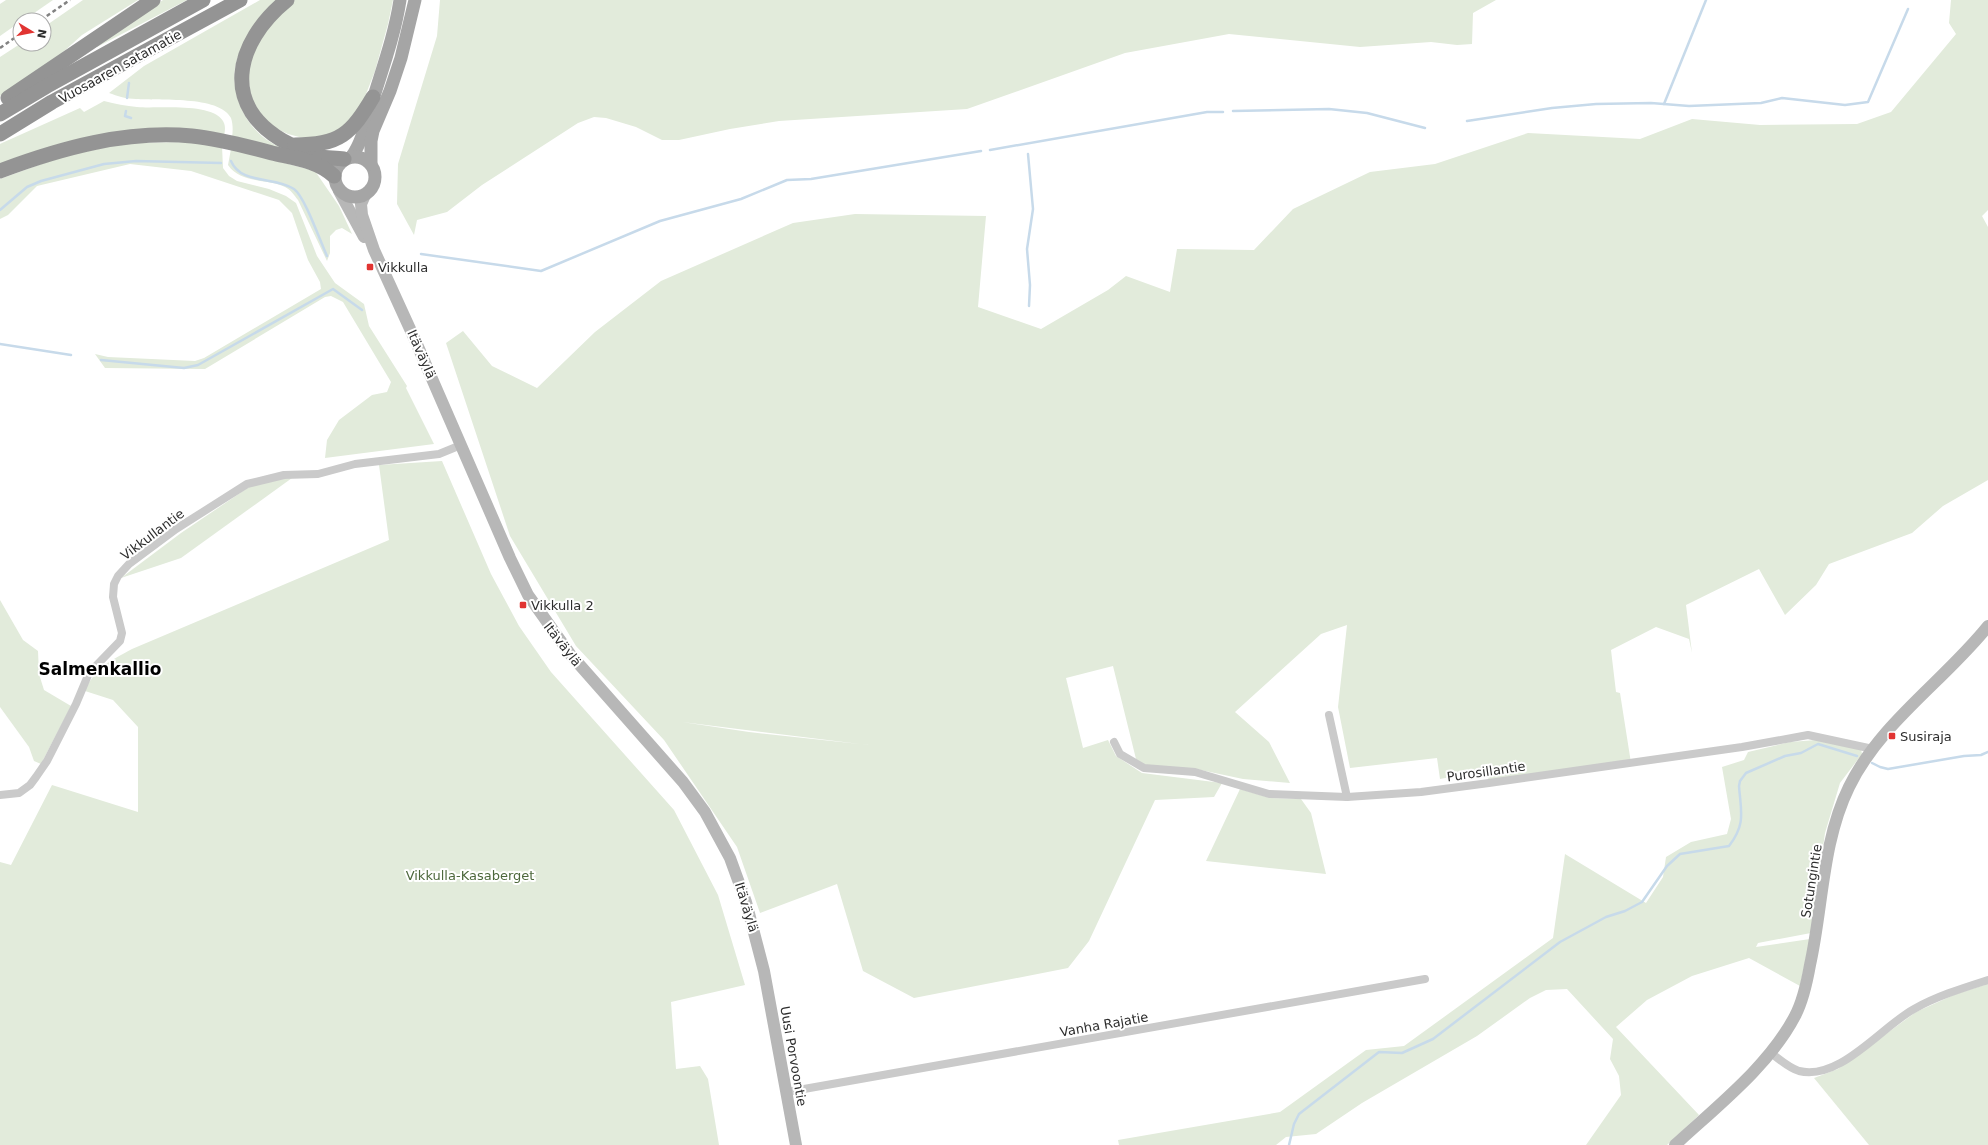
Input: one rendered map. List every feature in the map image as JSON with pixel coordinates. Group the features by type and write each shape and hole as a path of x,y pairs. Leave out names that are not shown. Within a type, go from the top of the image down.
{"highway":[{"path":"0,105 153,0"},
{"name":"Vuosaaren satamatie","path":"0,114 47,86 203,0"},
{"name":"Vuosaaren satamatie","path":"0,134 52,102 240,0"},
{"path":"287,0 265,20 251,40 244,56 241,78 245,98 256,118 270,133 292,145 320,157 348,158"},
{"path":"292,145 321,143 335,140 344,135 361,118 373,97"},
{"path":"0,171 60,151 93,143 126,138 191,136 240,145 317,164 334,176"}],"main road":[{"path":"400,0 393,36 358,145 348,158 338,164 334,176 335,184 339,191 346,196 353,198 365,195 374,183 374,171 371,164 373,131 390,91 401,58 415,0"},
{"path":"348,158 365,159 371,164"},
{"name":"Itäväylä","path":"339,191 358,228 374,250"},
{"name":"Itäväylä","path":"365,195 361,204 362,215 374,250 416,342 510,558 537,610 570,654 653,747 705,812 730,858 740,884 754,928 764,971"},
{"name":"Sotungintie","path":"1676,1145 1771,1053 1795,1016 1806,987 1814,949 1826,865 1840,809 1856,773 1873,749 1900,718 1965,654 1988,626"},
{"name":"Uusi Porvoontie","path":"764,971 796,1145"}],"street":[{"name":"Vikkullantie","path":"0,795 19,793 30,785 54,747 76,704 89,673 120,641 122,632 113,597 114,584 118,576 129,564 176,529 247,484 284,475 318,474 355,464 439,454 461,445"},
{"path":"1329,715 1347,797"},
{"name":"Purosillantie","path":"1114,742 1120,754 1144,768 1195,772 1269,794 1347,797 1421,792 1489,784 1742,747 1808,735 1873,749"},
{"name":"Vanha Rajatie","path":"787,1092 1425,979"},
{"path":"1771,1053 1799,1071 1820,1071 1838,1065 1913,1009 1958,989 1988,980"}],"green space":[{"path":"6,0 53,0 36,12 12,12 12,28 0,36 0,4"},
{"path":"83,0 138,0 82,35 62,53 0,96 0,57 12,49 12,52 52,52 52,21"},
{"path":"163,0 187,0 97,47 93,47"},
{"path":"260,0 279,0 253,32 240,52 234,77 239,103 252,126 261,136 277,146 295,151 232,137 233,128 231,118 224,111 214,106 201,102 129,98 109,93 144,66"},
{"path":"295,0 393,0 375,71 359,112 330,137 303,138 288,134 273,127 263,118 250,96 248,60 273,20"},
{"path":"440,0 1496,0 1473,13 1472,44 1457,45 1431,42 1360,47 1229,34 1125,53 967,109 779,121 730,129 679,140 662,140 636,127 606,118 594,117 578,123 482,185 447,212 417,220 414,235 397,204 398,164 437,36"},
{"path":"1951,0 1988,0 1988,210 1982,216 1988,227 1988,480 1943,506 1912,533 1829,564 1816,585 1785,615 1759,569 1686,605 1692,653 1689,639 1656,627 1611,650 1616,692 1620,693 1631,763 1489,783 1487,770 1440,779 1437,758 1350,768 1338,707 1347,625 1321,634 1235,712 1269,742 1290,783 1243,779 1196,769 1145,765 1136,759 1113,666 1066,678 1083,748 1108,740 1116,756 1142,773 1222,783 1214,797 1155,800 1089,941 1068,968 914,998 863,971 837,884 760,913 737,847 664,740 576,646 510,536 446,343 463,331 492,366 537,388 595,332 661,281 793,223 855,214 986,216 978,307 1041,329 1108,290 1126,276 1170,292 1177,249 1254,250 1293,209 1370,172 1435,164 1528,133 1640,139 1692,119 1760,125 1857,124 1891,112 1956,34 1949,23","holes":["682,722 861,744 749,732"]},
{"path":"104,101 137,107 183,108 207,111 217,115 223,121 225,127 224,136 155,131 0,166 0,144 80,108 84,112"},
{"path":"190,142 222,146 223,168 229,176 237,181 269,189 286,196 296,203 317,256 335,283 364,304 369,326 407,386 406,388 434,444 325,458 327,440 339,420 372,395 387,392 391,382 343,302 331,296 325,297 205,369 105,368 95,354 108,357 195,361 204,358 321,289 320,282 308,260 292,213 279,200 191,171 130,164 37,186 8,215 0,219 0,179 61,157 126,143"},
{"path":"231,149 315,171 339,206 352,234 342,228 336,230 330,236 330,253 327,261 298,200 292,193 287,188 278,184 247,178 233,171 228,165"},
{"name":"Vikkulla-Kasaberget","path":"442,461 491,574 519,626 551,672 674,810 718,895 745,985 671,1002 676,1069 700,1066 708,1079 719,1145 0,1145 0,862 11,865 52,785 138,812 138,727 113,700 85,691 89,683 104,666 132,649 389,540 379,465"},
{"path":"292,478 181,558 121,578 181,533 249,487 268,481"},
{"path":"0,600 23,640 38,651 39,674 44,690 71,706 41,764 34,761 29,747 0,707"},
{"path":"1816,740 1861,749 1862,754 1840,783 1825,833 1811,933 1758,943 1756,947 1810,939 1800,986 1749,958 1692,976 1647,1000 1616,1027 1699,1115 1667,1145 1586,1145 1621,1095 1619,1076 1610,1059 1613,1039 1567,989 1546,990 1530,998 1477,1036 1362,1103 1316,1134 1286,1137 1276,1145 1119,1145 1118,1140 1280,1112 1366,1050 1404,1046 1553,938 1565,854 1646,903 1663,877 1666,857 1691,842 1727,834 1731,819 1722,767 1744,760 1748,752 1790,742"},
{"path":"1240,789 1270,798 1301,799 1311,813 1326,874 1206,861"},
{"path":"1988,984 1988,1145 1869,1145 1814,1078 1838,1069 1916,1012 1956,994"}],"waterway":[{"path":"1664,104 1706,0"},
{"path":"1467,121 1552,108 1596,104 1651,103 1689,106 1761,103 1782,98 1845,105 1868,102 1908,9"},
{"path":"127,98 129,83"},
{"path":"1233,111 1329,109 1367,113 1425,128"},
{"path":"126,111 125,116 131,118"},
{"path":"990,150 1207,112 1223,112"},
{"path":"421,254 541,271 660,221 741,199 787,180 811,179 981,151"},
{"path":"1028,154 1033,209 1027,249 1030,285 1029,306"},
{"path":"0,210 27,187 41,181 104,164 136,161 221,163"},
{"path":"231,161 236,169 242,174 286,185 294,189 303,201 327,256"},
{"path":"101,360 184,368 198,365 333,289 362,310"},
{"path":"0,344 71,355"},
{"path":"1289,1145 1294,1124 1299,1114 1379,1052 1402,1053 1433,1039 1560,942 1606,917 1625,911 1642,902 1667,866 1680,854 1729,846 1738,831 1740,824 1741,811 1739,786 1740,781 1746,773 1785,756 1801,753 1818,744 1857,756"},
{"path":"1872,763 1888,769 1964,756 1981,755 1988,752"}],"railway":[{"path":"52,12 70,0"},
{"path":"0,48 12,40"}],"place":[{"name":"Vikkulla","path":"370,267"},
{"name":"Vikkulla 2","path":"523,605"},
{"name":"Susiraja","path":"1892,736"}],"district":[{"name":"Salmenkallio","path":"100,669"}]}
